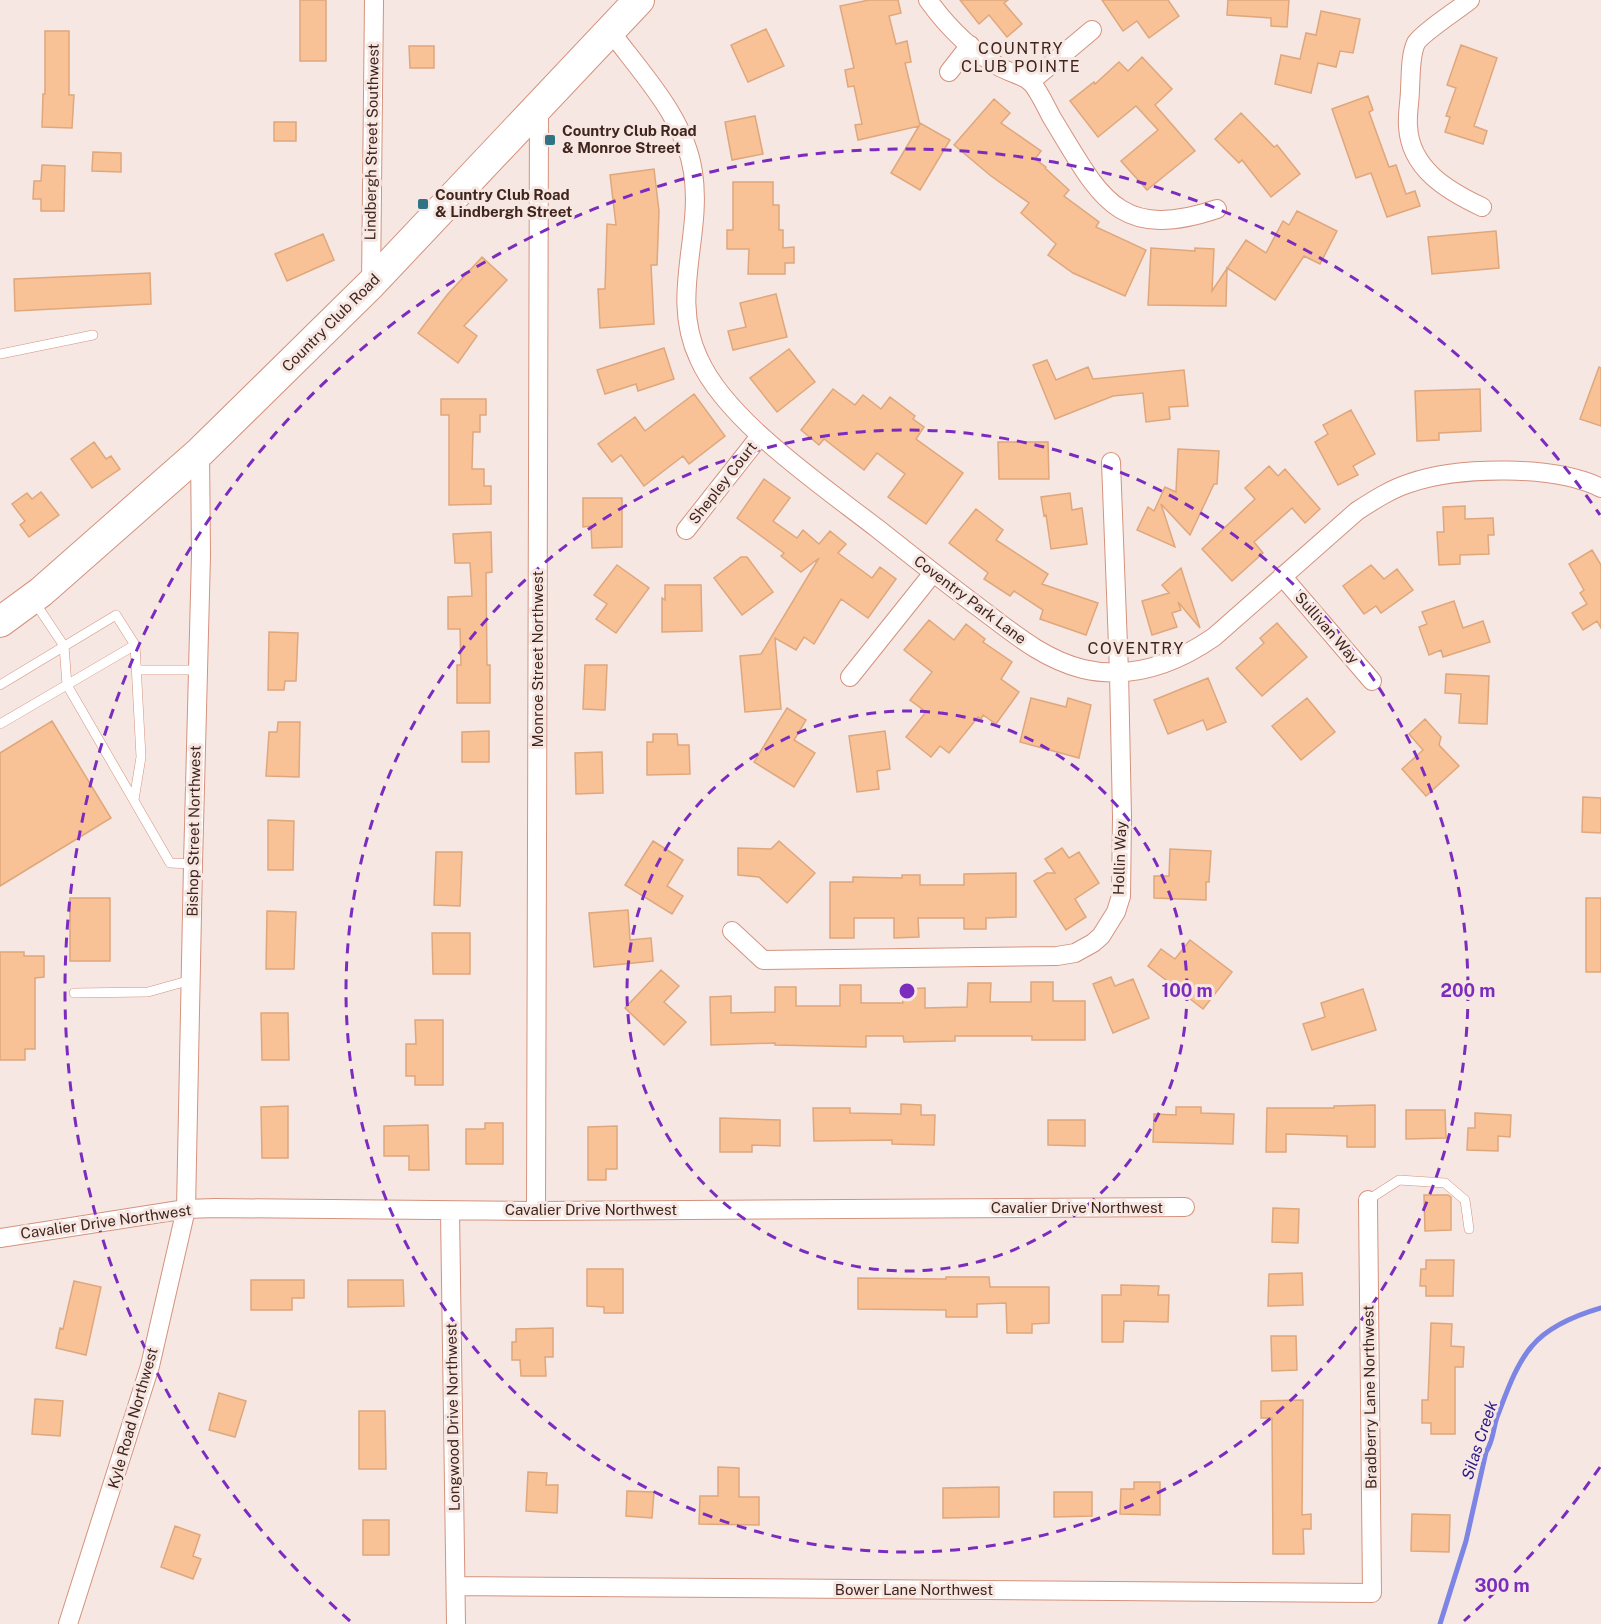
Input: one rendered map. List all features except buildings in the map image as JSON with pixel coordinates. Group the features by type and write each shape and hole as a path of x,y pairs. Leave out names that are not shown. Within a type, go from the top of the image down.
{"main road":[{"name":"Country Club Road","path":"0,622 32,599 200,452 370,284 639,0"}],"street":[{"name":"Lindbergh Street Southwest","path":"370,284 374,0"},
{"path":"928,0 945,21 970,45 997,66 1030,82 1084,170 1104,197 1117,208 1149,221 1191,218 1217,209"},
{"path":"1470,0 1416,43 1412,59 1408,128 1414,153 1423,167 1455,195 1482,207"},
{"path":"1030,82 1092,30"},
{"name":"Coventry Park Lane","path":"611,32 664,102 687,148 693,173 696,207 686,284 686,309 690,334 698,359 711,381 760,436 933,573 1036,650 1059,662 1085,669 1119,672 1149,669 1192,652 1214,637 1357,510 1409,483 1436,475 1467,471 1544,472 1570,477 1601,488"},
{"path":"949,72 970,45"},
{"name":"Monroe Street Northwest","path":"536,1211 539,108"},
{"name":"Shepley Court","path":"686,530 760,436"},
{"name":"Bishop Street Northwest","path":"186,1209 192,864 201,555 200,452"},
{"name":"Hollin Way","path":"732,931 763,960 1057,956 1075,952 1093,943 1109,927 1120,896 1122,817 1111,462"},
{"path":"850,677 933,573"},
{"name":"Sullivan Way","path":"1282,576 1372,681"},
{"name":"Bradberry Lane Northwest","path":"1368,1200 1372,1593"},
{"name":"Cavalier Drive Northwest","path":"0,1238 186,1209 536,1211 1185,1207"},
{"name":"Kyle Road Northwest","path":"68,1624 150,1366 186,1209"},
{"name":"Longwood Drive Northwest","path":"450,1211 456,1624"},
{"name":"Bower Lane Northwest","path":"456,1586 1372,1593"}],"lane":[{"path":"0,354 93,335"},
{"path":"32,599 64,646 67,685 170,863 192,864"},
{"path":"0,685 116,615 135,645 141,757 134,800"},
{"path":"0,724 135,645"},
{"path":"136,670 198,670"},
{"path":"74,993 148,992 191,980"},
{"path":"1368,1200 1399,1180 1445,1183 1465,1200 1469,1229"}],"waterway":[{"name":"Silas Creek","path":"1440,1624 1466,1541 1486,1452 1516,1370 1532,1346 1555,1327 1601,1308"}],"place":[{"name":"Country Club Road & Monroe Street","path":"550,140"},
{"name":"Country Club Road & Lindbergh Street","path":"423,204"}],"district":[{"name":"COUNTRY CLUB POINTE","path":"1021,57"},
{"name":"COVENTRY","path":"1136,648"}]}
